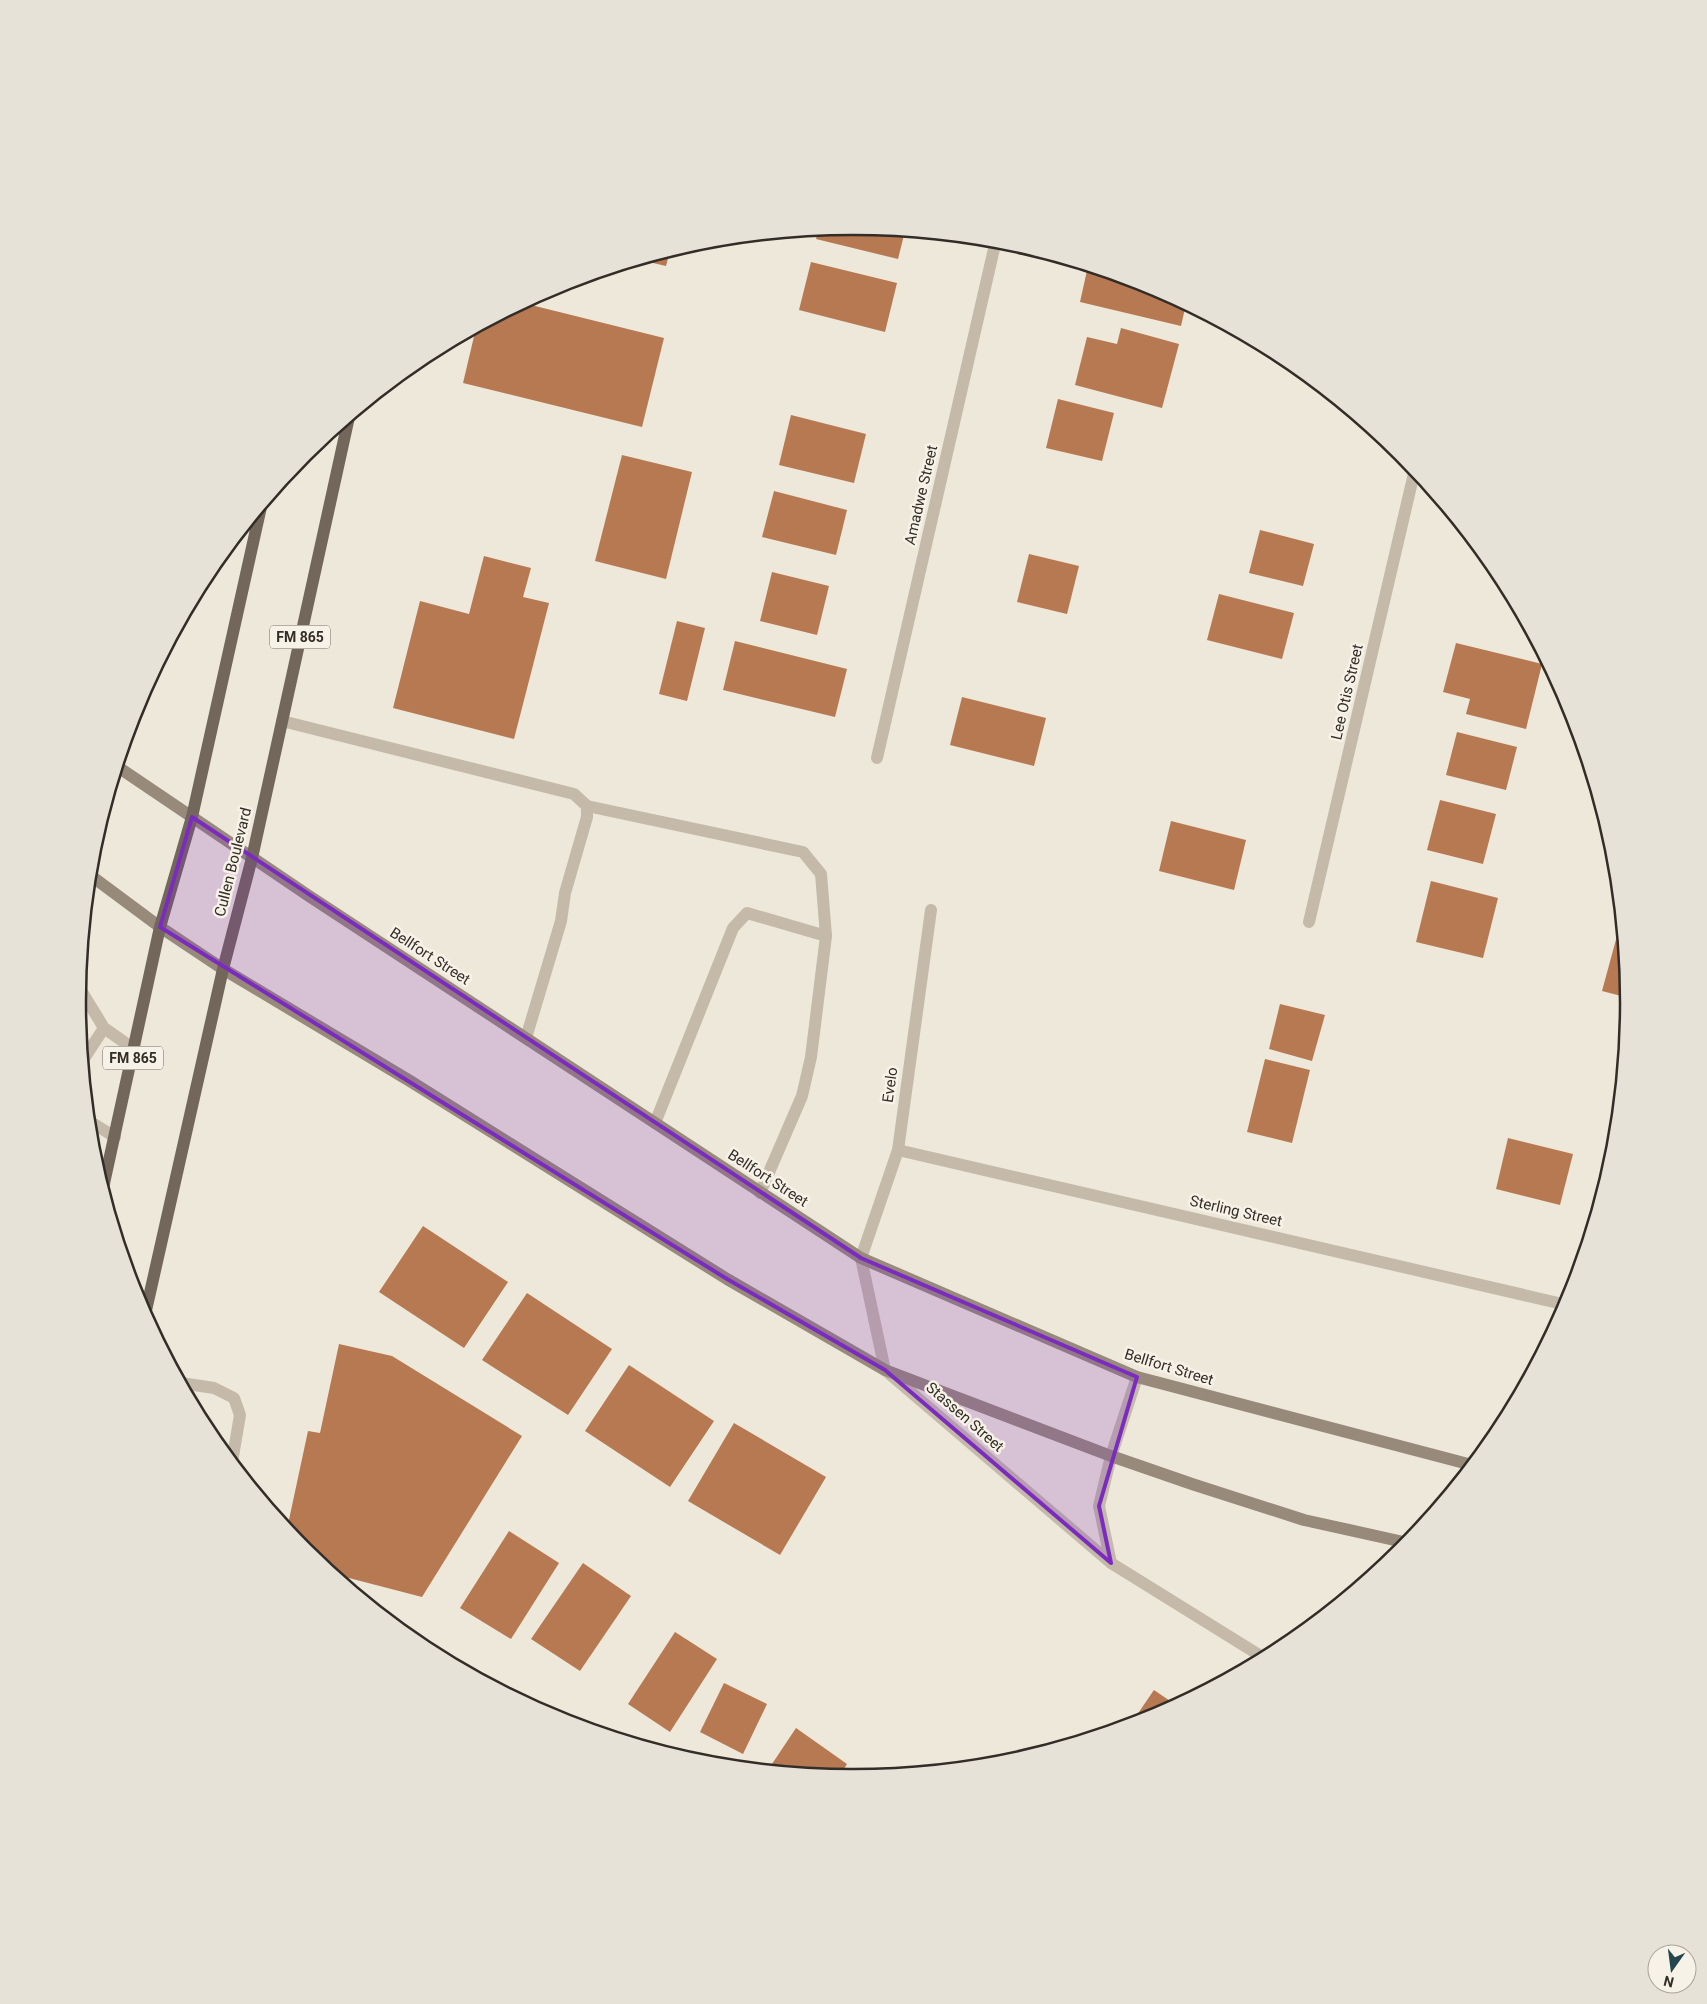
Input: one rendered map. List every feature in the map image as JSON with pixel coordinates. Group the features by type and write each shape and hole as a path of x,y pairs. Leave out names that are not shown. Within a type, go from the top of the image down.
{"main road":[{"name":"Cullen Boulevard","path":"148,1302 223,969 252,858 347,426"},
{"name":"FM 865","path":"106,1175 160,927 192,818 258,519"},
{"name":"Bellfort Street","path":"122,770 252,858 861,1258 1137,1377 1466,1463"},
{"path":"97,880 160,927 223,969 418,1086 726,1279 885,1370 1111,1456 1304,1520 1400,1541"}],"street":[{"name":"Amadwe Street","path":"877,758 994,248"},
{"name":"Lee Otis Street","path":"1309,922 1414,478"},
{"path":"282,721 574,794 587,806 804,852 821,874 826,936 810,1057 802,1096 760,1193"},
{"path":"526,1038 562,921 565,893 587,818 587,806"},
{"name":"Evelo","path":"861,1258 898,1150 931,910"},
{"path":"655,1123 734,928 742,918 747,913 826,936"},
{"path":"86,999 104,1028 134,1049"},
{"path":"88,1052 104,1028"},
{"path":"97,1126 115,1137"},
{"name":"Sterling Street","path":"898,1150 1559,1303"},
{"path":"861,1258 885,1370"},
{"name":"Stassen Street","path":"885,1370 1111,1563 1257,1654"},
{"path":"1111,1563 1099,1506 1111,1456 1137,1377"},
{"path":"188,1384 214,1388 234,1398 240,1415 234,1453"}],"highlighted area":[{"path":"192,817 861,1258 1137,1377 1099,1506 1111,1563 885,1370 727,1279 160,927"}],"building":[{"path":"817,236 904,236 898,259 816,239"},
{"path":"668,258 666,266 650,262"},
{"path":"811,262 897,283 885,332 799,310"},
{"path":"1087,271 1147,293 1185,310 1181,326 1080,302"},
{"path":"533,305 664,338 642,427 463,383 474,336"},
{"path":"1121,328 1179,344 1162,408 1075,385 1087,337 1117,344"},
{"path":"1058,399 1114,413 1102,461 1046,448"},
{"path":"791,415 866,434 854,483 779,465"},
{"path":"622,455 692,472 666,579 595,561"},
{"path":"774,491 847,510 836,555 762,537"},
{"path":"1260,530 1314,544 1303,586 1249,573"},
{"path":"1029,554 1079,566 1067,614 1017,602"},
{"path":"484,556 531,568 523,597 549,603 514,739 393,708 420,601 469,614"},
{"path":"772,572 829,586 817,635 760,621"},
{"path":"1219,594 1294,613 1282,659 1207,640"},
{"path":"677,621 705,628 687,701 659,694"},
{"path":"735,641 847,669 835,717 723,690"},
{"path":"1456,643 1542,664 1526,729 1466,714 1470,699 1443,692"},
{"path":"962,697 1046,718 1034,766 950,745"},
{"path":"1457,732 1517,747 1506,790 1446,775"},
{"path":"1440,800 1496,814 1483,864 1427,850"},
{"path":"1171,821 1246,840 1234,890 1159,871"},
{"path":"1431,881 1498,898 1483,958 1416,942"},
{"path":"1617,935 1621,996 1602,991"},
{"path":"1280,1004 1325,1015 1312,1061 1269,1049"},
{"path":"1265,1059 1310,1070 1292,1143 1247,1132"},
{"path":"1508,1138 1573,1154 1560,1205 1496,1189"},
{"path":"423,1226 508,1282 464,1348 379,1292"},
{"path":"527,1293 612,1349 568,1415 482,1360"},
{"path":"339,1344 392,1356 522,1436 422,1597 346,1577 311,1545 289,1521 308,1431 320,1433"},
{"path":"629,1365 714,1421 670,1487 585,1431"},
{"path":"734,1423 826,1477 780,1555 688,1501"},
{"path":"509,1531 559,1563 511,1639 460,1608"},
{"path":"583,1563 631,1596 580,1671 531,1639"},
{"path":"675,1632 717,1659 670,1732 628,1704"},
{"path":"724,1683 767,1704 743,1754 700,1732"},
{"path":"1154,1690 1170,1701 1147,1711 1137,1715"},
{"path":"796,1728 847,1764 844,1769 771,1765"}]}
